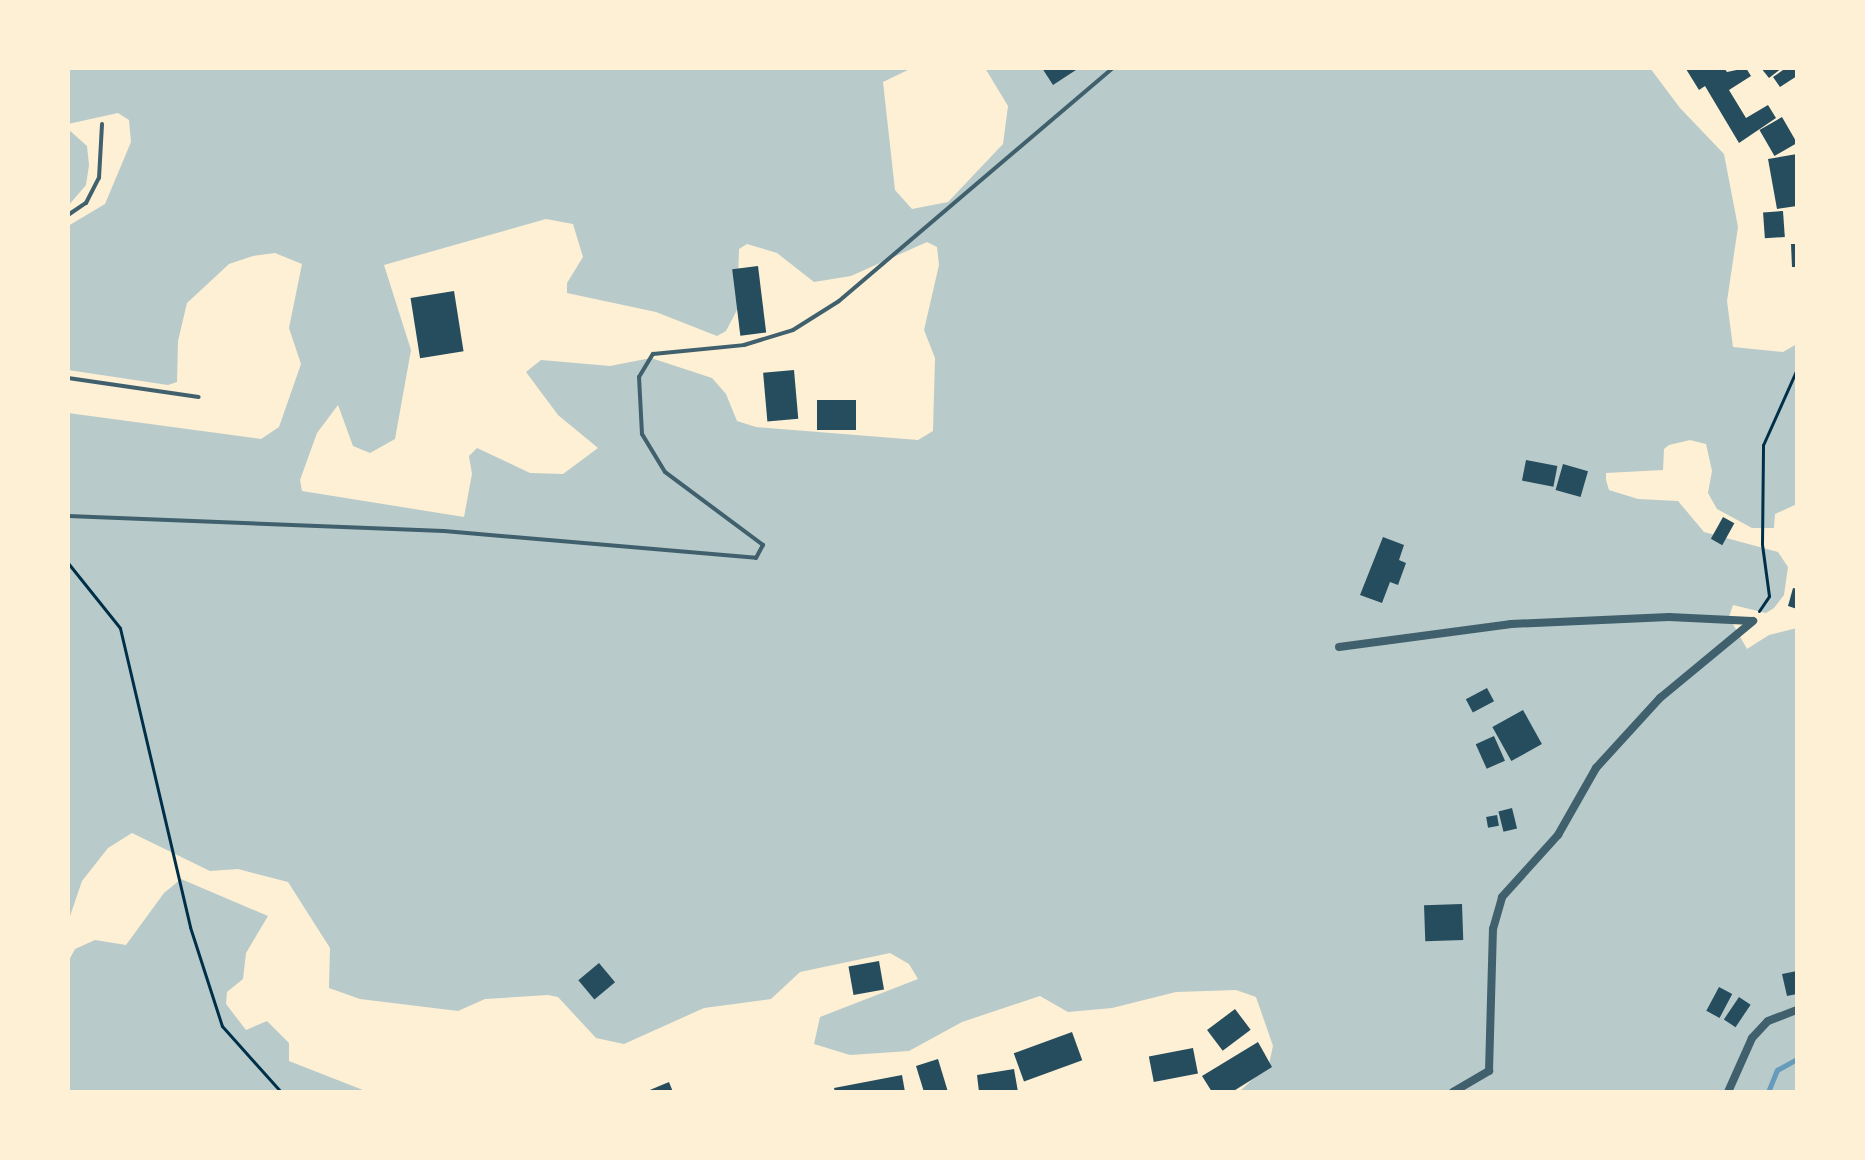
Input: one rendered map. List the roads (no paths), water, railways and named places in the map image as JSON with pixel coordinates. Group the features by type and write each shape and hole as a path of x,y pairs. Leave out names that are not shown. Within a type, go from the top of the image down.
{"street":[{"path":"1339,647 1511,624 1669,617 1753,621 1660,698 1606,756 1558,835 1502,897 1493,929 1489,1071 1453,1092"},
{"path":"1728,1092 1752,1038 1768,1021 1797,1010"}],"lane":[{"path":"68,516 444,531 756,558 763,545 665,472 642,434 639,377 653,354 744,345 793,330 839,301 1113,68"},
{"path":"68,215 86,203 99,178 102,124"},
{"path":"68,378 199,397"}],"waterway":[{"path":"1768,1092 1777,1070 1797,1059"}]}
